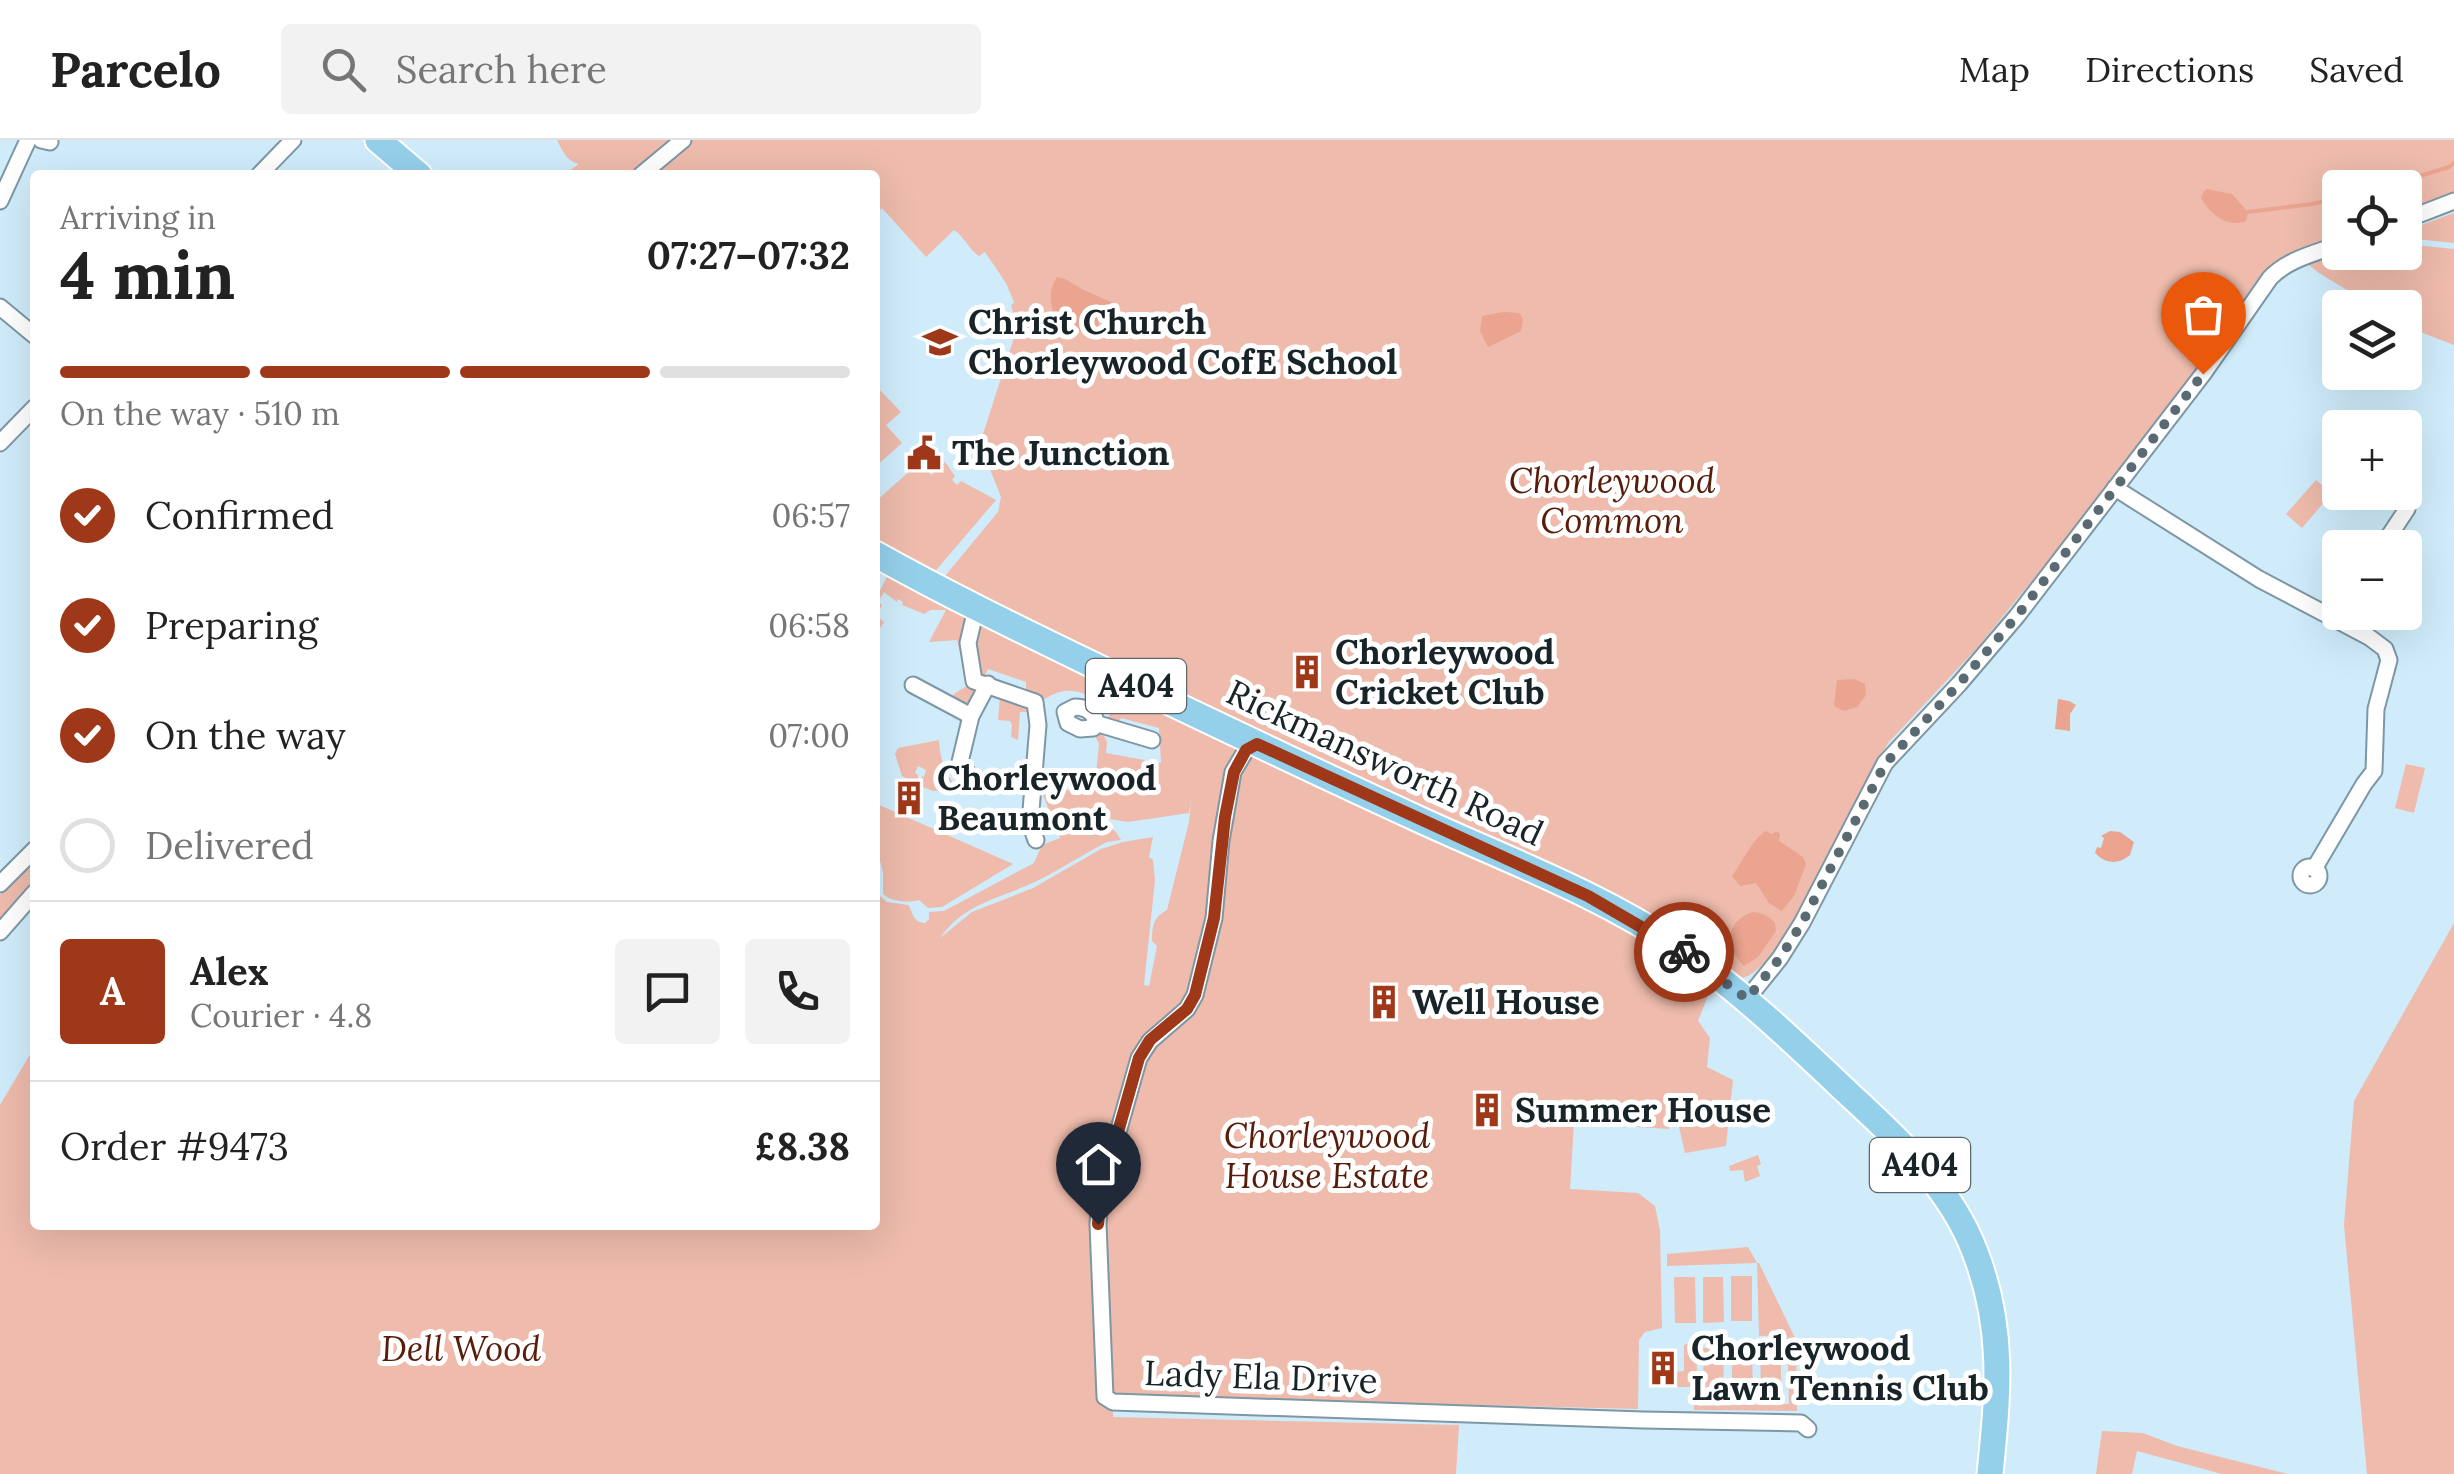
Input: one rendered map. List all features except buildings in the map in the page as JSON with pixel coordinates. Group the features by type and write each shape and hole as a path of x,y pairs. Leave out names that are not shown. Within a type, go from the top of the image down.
{"main road":[{"path":"378,140 413,170"},
{"name":"Rickmansworth Road","path":"880,557 976,608 1257,744 1588,896 1676,946 1747,999"},
{"name":"A404","path":"1747,999 1909,1152 1959,1218 1975,1250 1990,1296 1997,1336 1999,1363 1990,1474"}],"street":[{"path":"0,201 28,140"},
{"path":"264,170 293,140"},
{"path":"647,170 683,140"},
{"path":"2422,214 2454,202"},
{"path":"1747,999 1802,923 1885,764 2017,616 2203,374 2270,278 2278,269 2322,251"},
{"path":"0,308 30,332"},
{"path":"0,444 30,412"},
{"path":"2115,488 2259,579 2322,606"},
{"path":"976,608 968,643 974,681 1065,712 1081,707 1092,713 1095,723 1152,740"},
{"path":"2314,870 2374,770 2376,709 2389,660 2385,649 2359,630"},
{"path":"969,775 960,762 970,716 988,684"},
{"path":"913,685 970,716"},
{"path":"1035,702 1038,724 1030,822 1036,840"},
{"name":"Lady Ela Drive","path":"1257,744 1246,750 1234,772 1214,918 1195,995 1187,1009 1150,1040 1139,1058 1102,1188 1098,1224 1106,1397 1112,1402 1801,1423 1808,1429"},
{"path":"0,884 30,854"},
{"path":"0,932 30,898"}],"green space":[{"path":"557,140 671,140 634,170 570,170 579,164 563,151"},
{"name":"Chorleywood Common","path":"692,140 2454,140 2454,194 2422,206 2422,170 2322,170 2322,242 2284,259 2255,283 2191,375 2055,552 1978,647 1889,742 1793,923 1767,959 1743,978 944,580 998,512 1001,497 985,457 983,434 1020,319 1015,318 1011,306 1014,302 1006,283 985,252 979,256 954,230 926,257 880,210 880,170 654,170"},
{"path":"2454,213 2454,243 2422,240 2422,225"},
{"path":"2422,246 2454,249 2454,345 2422,333 2422,290 2347,290 2305,262 2322,258 2322,270 2422,270"},
{"path":"880,390 901,412 886,425 902,443 880,463"},
{"path":"920,462 931,475 945,462 957,485 961,481 996,500 932,575 880,543 880,498"},
{"path":"2316,480 2322,485 2322,505 2302,528 2286,514"},
{"name":"Chorleywood House Estate","path":"888,575 1279,766 1582,906 1651,946 1711,988 1698,1021 1710,1038 1707,1067 1733,1080 1726,1146 1685,1153 1674,1105 1670,1107 1669,1129 1574,1123 1570,1189 1638,1193 1655,1206 1660,1230 1662,1328 1645,1332 1639,1340 1638,1409 1113,1396 1113,1417 1459,1425 1456,1474 0,1474 0,1105 30,1054 30,1230 880,1230 880,896 887,902 908,905 915,918 925,923 929,912 944,911 1034,863 1042,845 1060,838 1041,781 1054,782 1054,789 1081,791 1082,784 1090,784 1091,775 1096,775 1099,744 1094,733 1100,730 1107,741 1106,753 1161,763 1159,728 1121,718 1117,724 1104,720 1110,715 1080,692 1063,691 1045,699 1026,692 1026,682 988,669 970,708 953,700 954,694 968,685 957,640 929,642 946,610 924,614 884,592 880,599","holes":["1191,799 1189,822 1167,910 1153,926 1152,941 1157,946 1149,986 1144,985 1155,880 1153,860 1149,857 1153,837 1101,849 1033,888 972,912 940,938 959,918 980,905 1038,881 1107,842 1121,840 1098,817 1128,822 1189,813"]},
{"path":"1000,696 1028,707 1029,712 1020,712 1018,740 1011,737 1010,721 998,720"},
{"path":"939,740 944,766 957,789 933,791 923,787 926,770 918,766 918,784 902,776 895,754 898,748"},
{"path":"2406,764 2425,768 2414,813 2395,808"},
{"path":"880,805 1013,864 942,907 928,908 919,900 905,902 883,894"},
{"path":"30,862 30,893 0,927 0,895"},
{"path":"2454,923 2454,1474 2367,1474 2344,1225 2354,1101"},
{"path":"1758,1155 1760,1176 1745,1182 1743,1170 1730,1171 1729,1166"},
{"path":"1748,1247 1757,1263 1667,1266 1667,1254"},
{"path":"1757,1263 1796,1340 1797,1411 1694,1410 1694,1387 1676,1387 1676,1372 1684,1371 1684,1345 1696,1341 1698,1406 1789,1404 1787,1335 1759,1336"},
{"path":"1731,1276 1752,1276 1752,1321 1731,1321"},
{"path":"1674,1277 1695,1277 1696,1323 1675,1323"},
{"path":"1703,1277 1723,1277 1724,1322 1703,1323"},
{"path":"1760,1347 1781,1347 1781,1393 1761,1394"},
{"path":"1703,1348 1723,1348 1724,1395 1704,1395"},
{"path":"1732,1348 1752,1348 1753,1394 1732,1394"},
{"path":"2102,1431 2143,1433 2177,1446 2288,1474 2222,1474 2137,1451 2132,1474 2096,1474"}],"shaded area":[{"path":"2207,189 2232,194 2248,212 2246,221 2232,223 2215,215 2201,198"},
{"path":"1057,277 1113,303 1095,334 1080,331 1055,317 1051,297"},
{"path":"1519,313 1523,319 1521,331 1488,347 1480,331 1482,316"},
{"path":"1854,679 1865,684 1866,695 1857,707 1844,711 1834,706 1837,680"},
{"path":"2058,699 2076,705 2070,714 2070,731 2055,729"},
{"path":"1765,831 1780,834 1779,841 1803,857 1806,864 1794,896 1782,911 1769,903 1756,883 1740,886 1732,876"},
{"path":"2110,831 2120,832 2134,842 2130,855 2117,862 2095,853 2097,847 2101,848 2101,836"},
{"path":"1753,912 1770,918 1776,931 1758,957 1744,966 1733,951 1730,935 1737,922"}],"waterway":[{"path":"2422,175 2454,163"},
{"path":"2248,212 2322,202"}],"way so far":[{"path":"1684,952 1747,999 1802,923 1885,764 2017,616 2203,374"}],"place":[{"name":"Christ Church Chorleywood CofE School","path":"940,342"},
{"name":"The Junction","path":"924,453"},
{"name":"Chorleywood Cricket Club","path":"1307,672"},
{"name":"Chorleywood Beaumont","path":"909,798"},
{"name":"Well House","path":"1384,1002"},
{"name":"Summer House","path":"1487,1110"},
{"name":"Chorleywood Lawn Tennis Club","path":"1663,1368"}],"route":[{"path":"1098,1224 1102,1188 1139,1058 1150,1040 1187,1009 1195,995 1214,918 1234,772 1246,750 1257,744 1588,896 1684,952"}],"park label":[{"name":"Dell Wood","path":"461,1349"}]}
